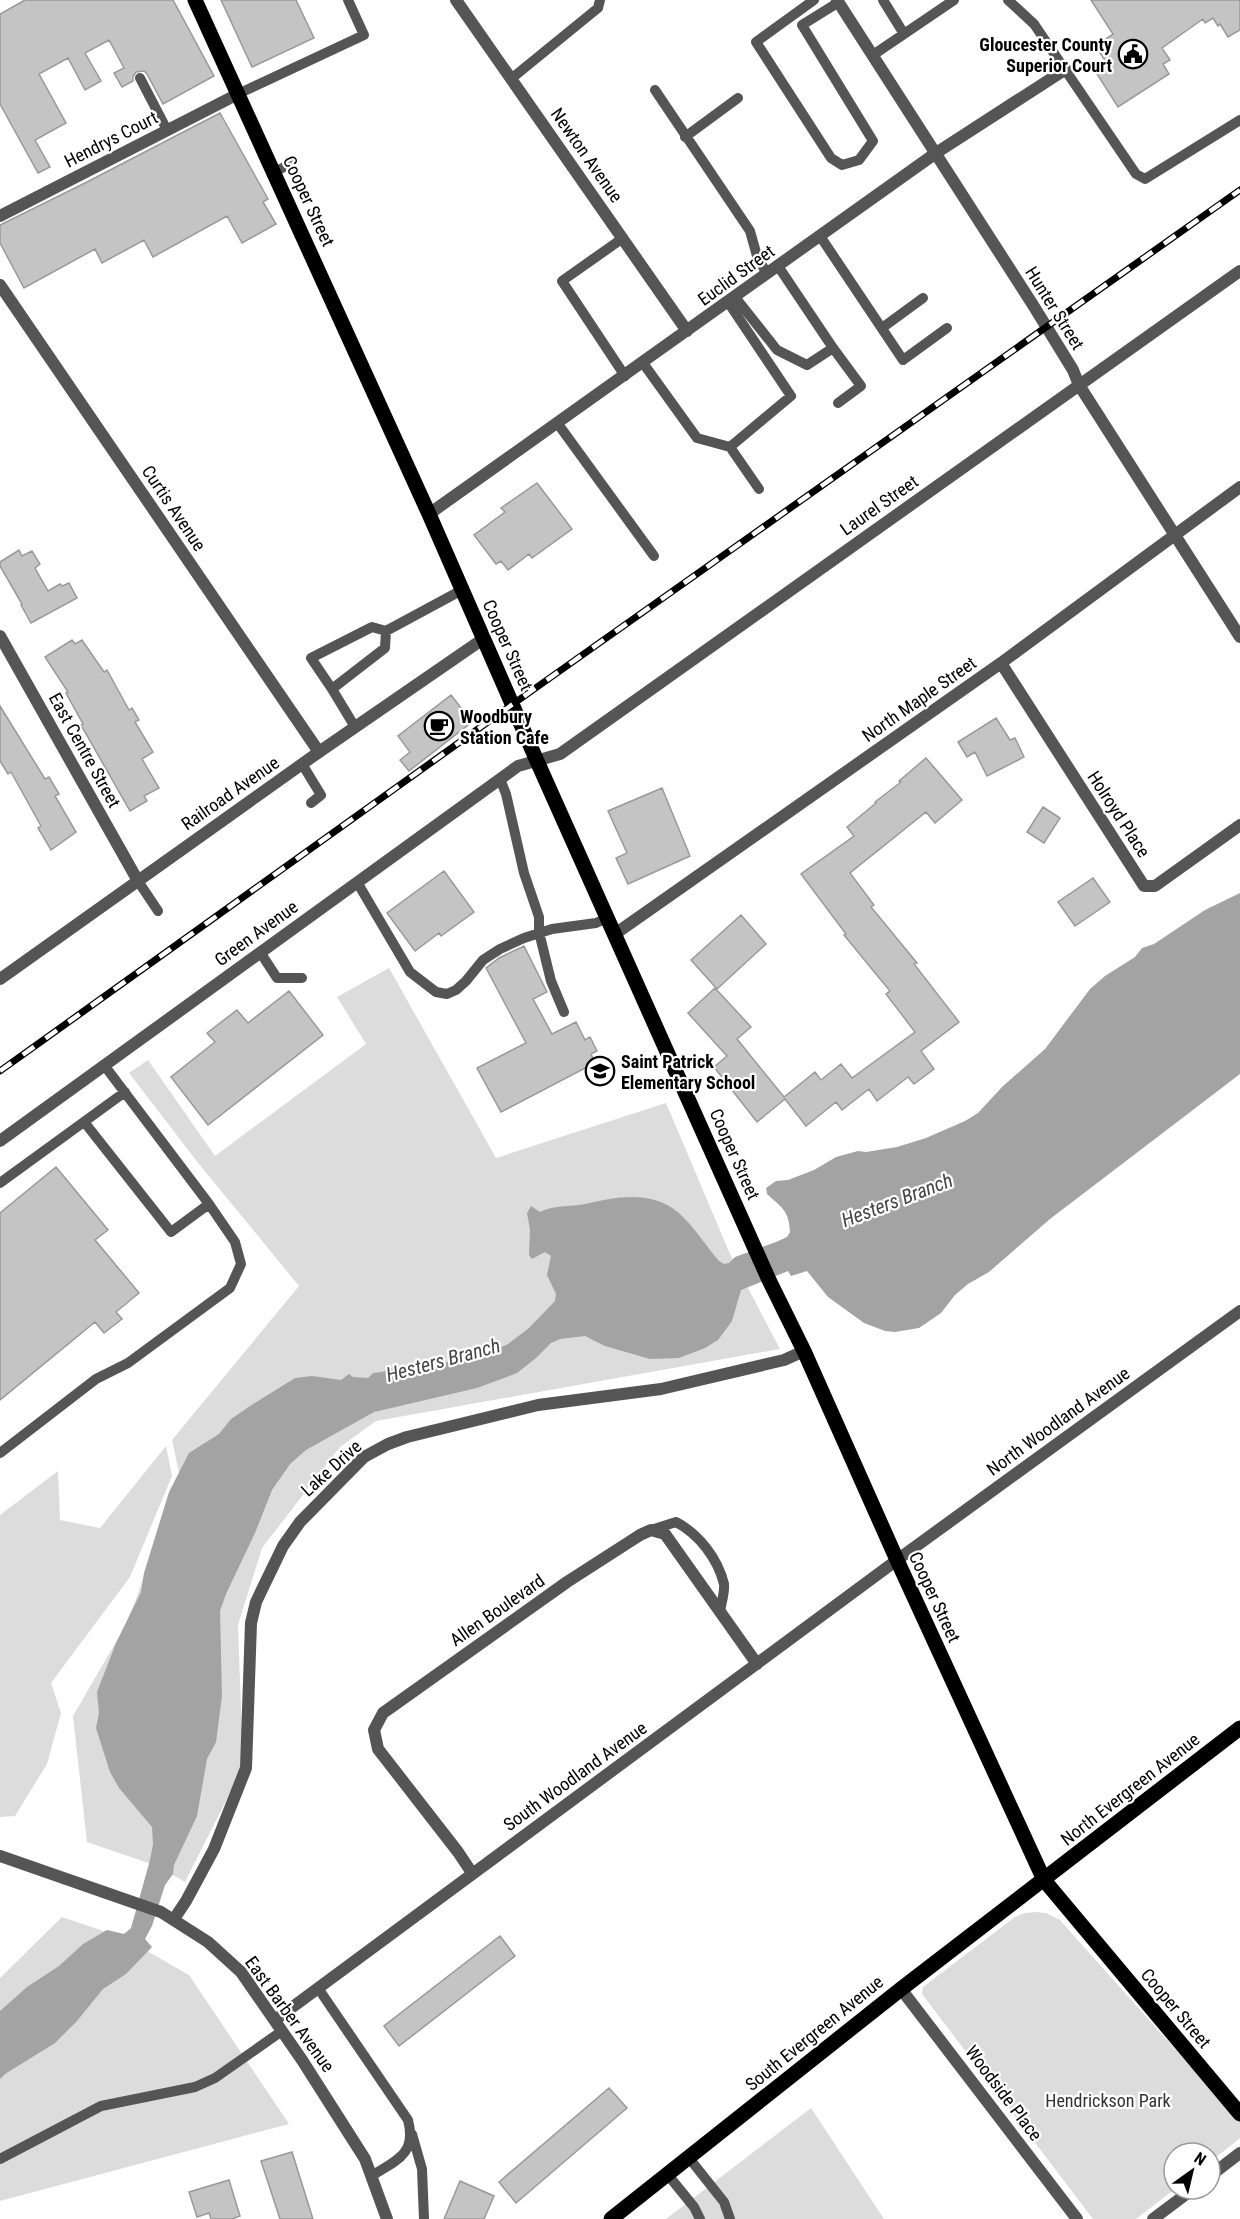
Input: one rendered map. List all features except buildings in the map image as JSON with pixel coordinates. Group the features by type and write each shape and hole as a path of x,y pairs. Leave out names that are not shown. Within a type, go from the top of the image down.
{"main road":[{"name":"Cooper Street","path":"195,0 429,514 769,1280 804,1351 1044,1880 1240,2114"},
{"name":"North Evergreen Avenue","path":"1044,1880 1240,1728"},
{"name":"South Evergreen Avenue","path":"611,2219 901,1989 1044,1880"}],"street":[{"name":"Newton Avenue","path":"456,0 687,331"},
{"name":"Hunter Street","path":"838,1 1033,305 1073,370 1079,385 1240,637"},
{"name":"Euclid Street","path":"429,514 936,153 1066,69"},
{"name":"Hendrys Court","path":"0,216 238,94"},
{"name":"Laurel Street","path":"537,761 560,754 1240,272"},
{"name":"Curtis Avenue","path":"0,285 319,752"},
{"name":"North Maple Street","path":"615,934 1001,663 1240,488"},
{"name":"East Centre Street","path":"0,636 138,880"},
{"name":"Railroad Avenue","path":"0,979 319,752 483,639"},
{"name":"Holroyd Place","path":"1001,663 1144,886 1155,886 1240,825"},
{"name":"Green Avenue","path":"0,1141 518,766 537,761"},
{"name":"North Woodland Avenue","path":"897,1560 1240,1311"},
{"name":"Lake Drive","path":"174,1919 214,1849 246,1768 251,1623 255,1602 283,1546 300,1522 364,1456 407,1437 452,1425 538,1405 661,1389 784,1360 804,1351"},
{"path":"651,1530 665,1534 757,1664"},
{"name":"Allen Boulevard","path":"472,1873 378,1749 374,1730 383,1713 567,1582 651,1530"},
{"name":"South Woodland Avenue","path":"275,2020 897,1560"},
{"name":"East Barber Avenue","path":"0,1856 160,1911 208,1942 241,1972 275,2020 365,2159 387,2219"},
{"name":"Woodside Place","path":"901,1989 1077,2219"},
{"path":"1222,2167 1240,2153"},
{"path":"1153,2219 1177,2201"}],"lane":[{"path":"238,94 364,35 348,0"},
{"path":"512,79 598,8 600,0"},
{"path":"814,0 756,42 831,158 842,165 859,160 873,141 802,25 838,1"},
{"path":"883,0 904,34"},
{"path":"873,55 954,0"},
{"path":"1008,0 1034,24 1136,174 1145,179 1240,120"},
{"path":"140,78 167,130"},
{"path":"655,90 750,231 757,256 767,274"},
{"path":"685,137 738,98"},
{"path":"275,172 293,162"},
{"path":"820,236 903,360 947,328"},
{"path":"623,238 562,281 625,376"},
{"path":"778,266 861,386 838,403"},
{"path":"882,328 923,297"},
{"path":"732,300 777,350 807,365 833,348"},
{"path":"730,447 790,396 732,300"},
{"path":"643,363 697,438 730,447 759,489"},
{"path":"558,424 654,556"},
{"path":"355,727 311,658 372,627 386,631 462,590"},
{"path":"332,689 385,648 386,631"},
{"path":"302,764 321,795 311,804"},
{"path":"500,779 506,794 524,873 540,917 539,932 551,981 564,1012"},
{"path":"138,880 158,911"},
{"path":"357,882 410,972 436,992 447,994 456,990 483,960 500,949 539,932 596,923 608,918"},
{"path":"260,952 277,978 302,978"},
{"path":"1,1450 96,1379 113,1372 152,1346 230,1288 241,1264 235,1242 209,1204 104,1065"},
{"path":"0,1183 85,1124 125,1092"},
{"path":"85,1124 171,1232 209,1204"},
{"path":"651,1530 676,1522 690,1529 710,1553 724,1585 720,1612"},
{"path":"318,1988 408,2120 422,2169 424,2219"},
{"path":"0,2159 101,2106 195,2087 215,2078 282,2031"},
{"path":"371,2176 400,2159 407,2152 411,2130"},
{"path":"689,2158 724,2202 730,2219"},
{"path":"668,2175 700,2219"}],"green space":[{"path":"389,968 496,1158 666,1103 730,1254 780,1349 376,1421 340,1447 262,1548 238,1625 243,1767 185,1882 157,1866 87,1842 73,1716 124,1628 135,1602 179,1473 172,1440 299,1286 199,1164 129,1073 148,1060 215,1156 366,1044 337,997"},
{"path":"166,1446 172,1476 130,1577 51,1683 61,1713 47,1764 15,1816 0,1817 0,1515 58,1471 60,1520 100,1528"},
{"name":"Hendrickson Park","path":"1025,1913 1046,1913 1060,1920 1240,2122 1240,2138 1222,2152 1222,2141 1162,2141 1162,2199 1136,2219 1093,2219 922,1994 923,1987 1015,1917"},
{"path":"62,1917 126,1939 189,1975 289,2124 0,2201 0,1978"},
{"path":"811,2108 884,2219 666,2219"}],"water":[{"name":"Hesters Branch","path":"1240,893 1240,1074 1050,1219 989,1272 968,1284 955,1295 941,1313 919,1328 895,1332 885,1331 864,1323 828,1297 807,1271 791,1276 788,1271 741,1290 732,1321 718,1340 705,1348 679,1358 650,1359 605,1346 585,1336 560,1339 551,1343 517,1373 477,1388 374,1412 306,1450 290,1464 272,1490 220,1611 222,1696 216,1742 207,1759 197,1816 174,1865 173,1874 165,1885 152,1926 145,1939 152,1947 126,1974 103,1989 77,2021 55,2043 0,2079 0,2011 27,1987 59,1966 83,1944 107,1930 124,1934 131,1928 150,1860 153,1844 152,1827 119,1788 110,1772 96,1728 99,1713 97,1692 116,1643 141,1592 144,1573 169,1492 189,1453 219,1434 231,1419 295,1378 312,1376 341,1380 349,1374 353,1377 368,1378 373,1373 395,1366 413,1367 448,1362 475,1353 491,1352 508,1344 529,1328 555,1301 556,1294 547,1275 551,1256 545,1252 532,1259 529,1255 530,1230 527,1213 531,1206 540,1212 550,1208 624,1197 662,1202 684,1218 719,1261 724,1264 729,1263 735,1257 787,1237 790,1232 786,1214 767,1194 766,1188 776,1181 788,1180 814,1170 836,1157 858,1151 866,1152 897,1147 926,1138 978,1113 1002,1087 1045,1049 1090,989 1105,976 1135,957 1142,948 1154,944 1205,910"}],"railway":[{"path":"0,1071 513,704 1240,190"}],"place":[{"name":"Gloucester County Superior Court","path":"1133,54"},
{"name":"Woodbury Station Cafe","path":"439,726"},
{"name":"Saint Patrick Elementary School","path":"600,1071"}]}
